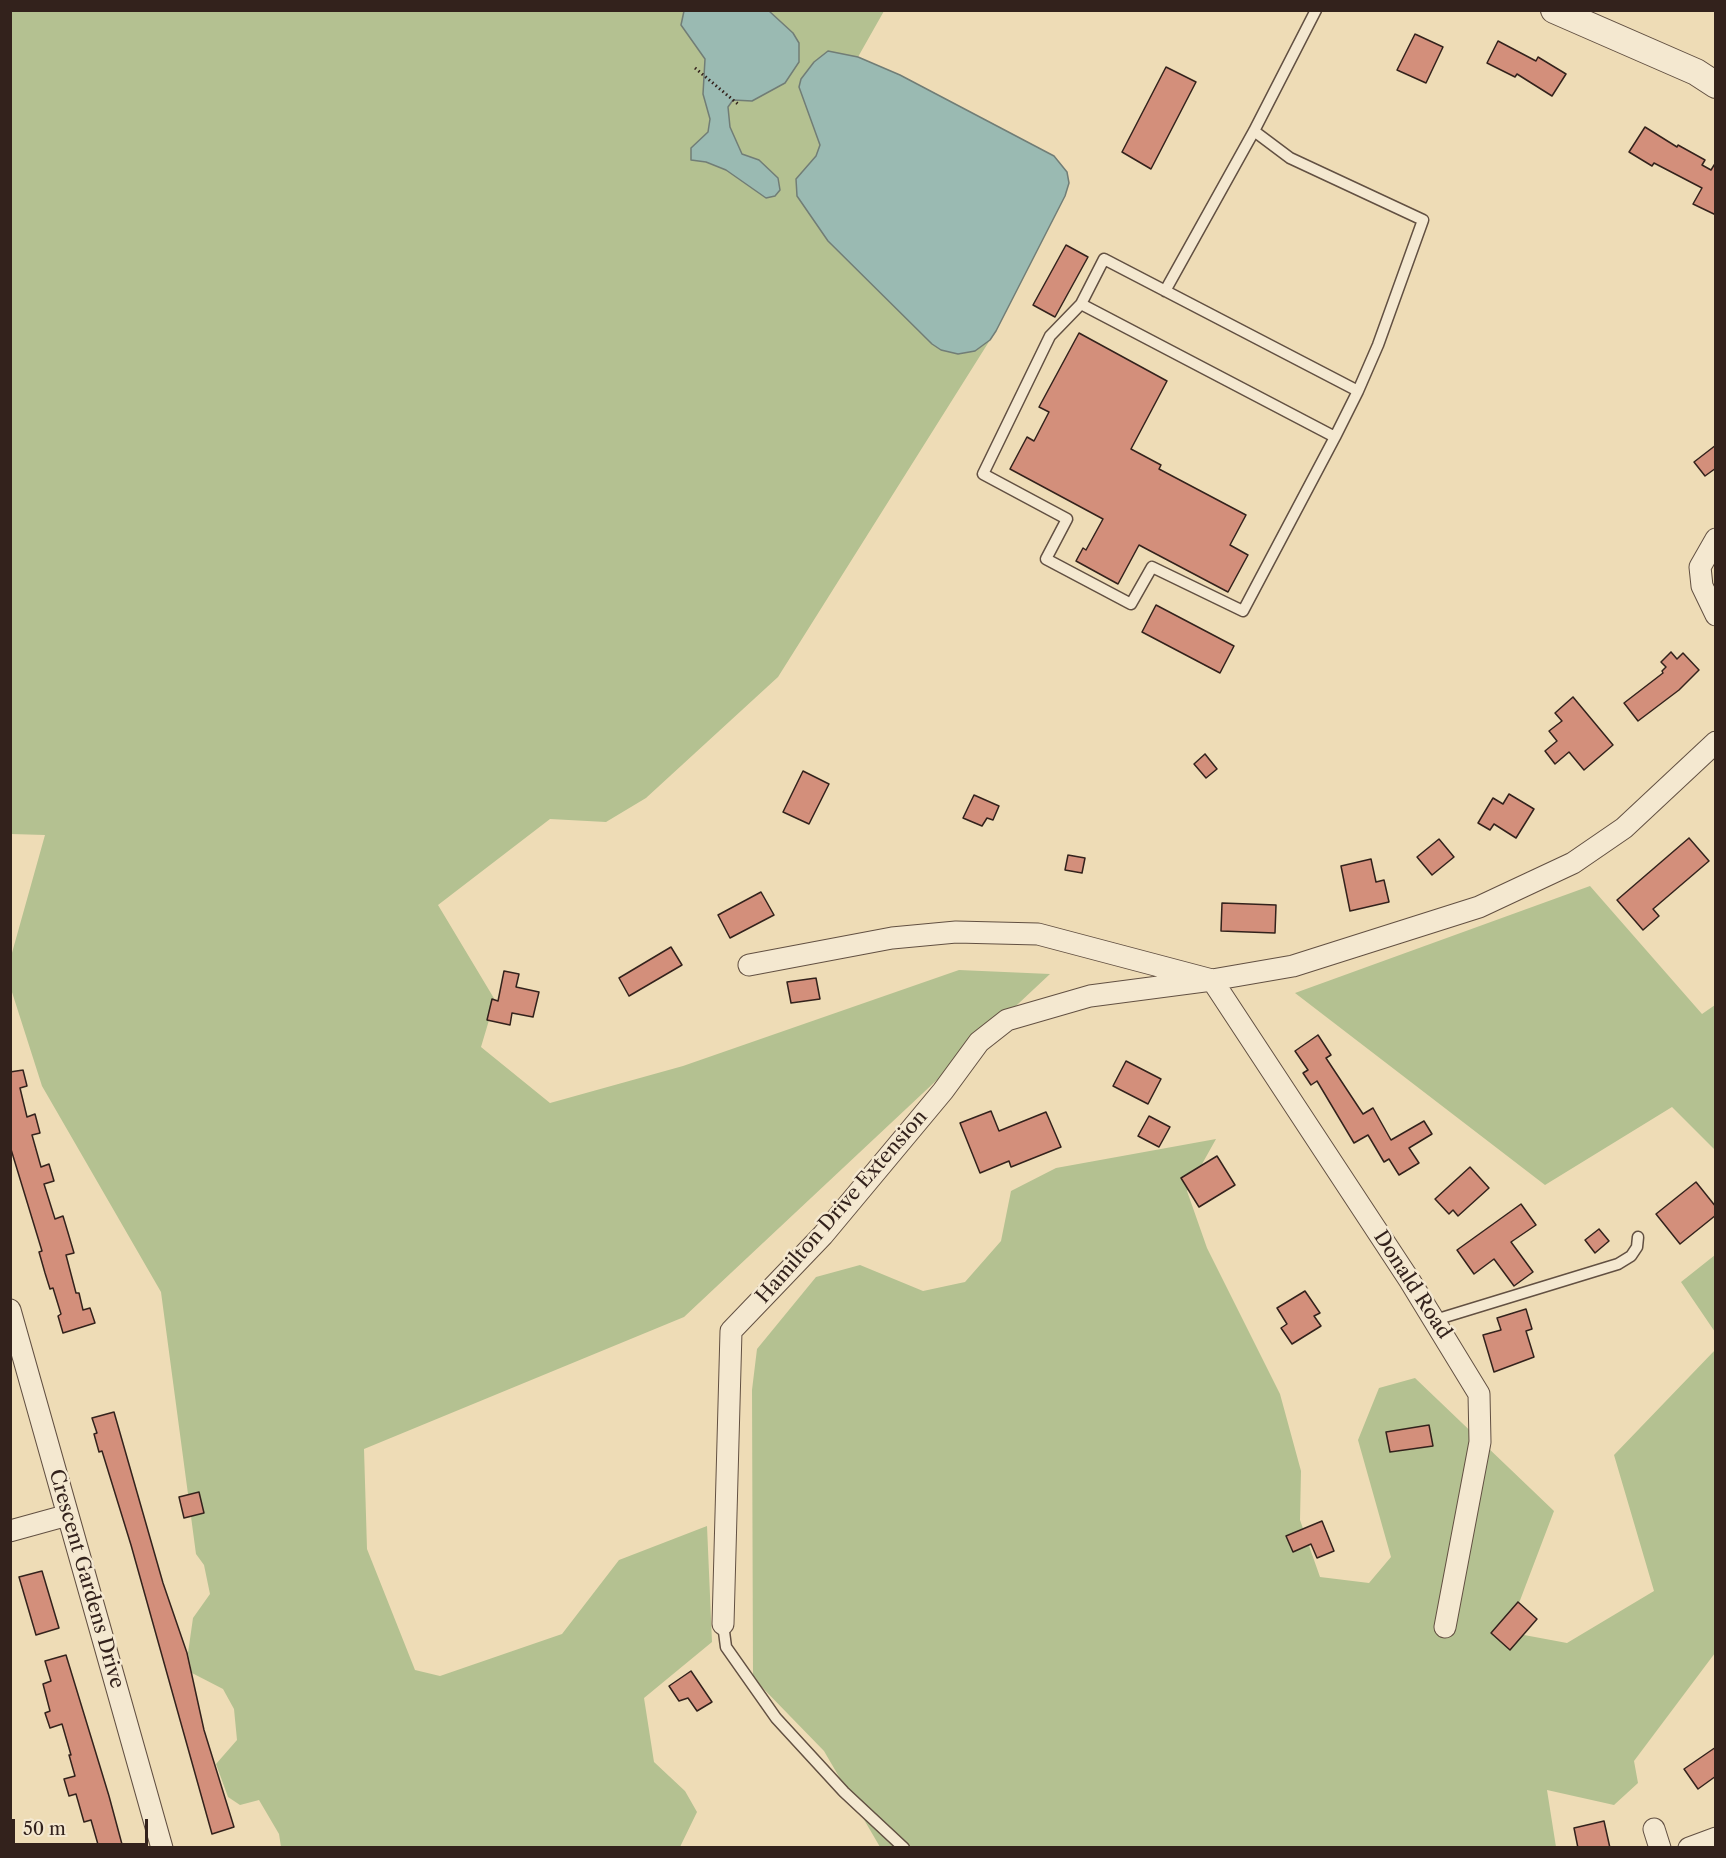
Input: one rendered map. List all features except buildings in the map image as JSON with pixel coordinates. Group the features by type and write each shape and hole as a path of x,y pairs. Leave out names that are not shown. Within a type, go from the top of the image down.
{"street":[{"path":"1554,10 1696,72 1716,86"},
{"path":"1716,539 1700,567 1702,586 1716,615"},
{"name":"Hamilton Drive Extension","path":"723,1624 731,1331 823,1235 944,1090 979,1042 1007,1020 1090,996 1212,980 1293,966 1479,907 1573,863 1624,828 1716,742"},
{"name":"Hamilton Drive Extension","path":"749,965 902,937 956,932 1038,934 1212,980"},
{"name":"Donald Road","path":"1212,980 1435,1320 1479,1394 1480,1442 1445,1627"},
{"name":"Crescent Gardens Drive","path":"10,1310 162,1848"},
{"path":"10,1531 68,1515"},
{"path":"1689,1848 1716,1838"}],"lane":[{"path":"1165,291 1254,131 1316,10"},
{"path":"1254,131 1290,158 1423,220 1378,345 1358,392 1244,611 1152,567 1131,604 1046,559 1066,519 983,474 1050,336 1081,304 1104,259 1358,392"},
{"path":"1081,304 1335,437"},
{"path":"1435,1320 1618,1264 1631,1256 1637,1247 1638,1237"},
{"path":"723,1624 726,1647 776,1718 844,1792 904,1848"}],"path":[{"path":"695,68 739,105"}],"green space":[{"path":"11,11 884,11 858,57 900,75 1054,156 1067,172 990,340 778,677 646,798 606,822 550,819 438,905 495,1000 481,1047 550,1103 683,1066 959,970 1050,974 684,1317 364,1449 367,1549 415,1670 440,1676 562,1634 619,1560 707,1526 712,1642 644,1698 654,1762 685,1791 697,1812 680,1847 281,1847 279,1834 259,1800 240,1805 228,1797 216,1764 237,1740 234,1709 223,1689 192,1673 188,1653 193,1618 210,1594 204,1565 196,1554 161,1292 42,1086 11,989 10,960 45,835 11,834"},
{"path":"1590,886 1702,1014 1715,1005 1715,1150 1672,1107 1545,1185 1295,993"},
{"path":"1216,1139 1187,1191 1207,1248 1280,1394 1301,1471 1300,1520 1320,1577 1369,1583 1391,1557 1358,1440 1379,1388 1415,1378 1554,1511 1508,1632 1567,1643 1654,1591 1614,1455 1715,1350 1715,1653 1634,1761 1638,1783 1614,1805 1547,1790 1556,1847 880,1847 824,1751 753,1678 752,1390 757,1349 816,1277 860,1265 923,1291 965,1282 1001,1241 1011,1191 1056,1168"},
{"path":"1715,1255 1715,1332 1681,1282"}],"water":[{"path":"684,11 769,11 793,33 799,43 799,62 785,83 752,101 733,100 728,107 730,127 742,154 759,160 778,178 780,190 775,196 766,198 726,170 706,162 691,160 691,148 708,132 710,119 703,94 705,59 681,25"},
{"path":"828,51 858,57 900,75 1054,156 1067,172 1069,183 1065,196 996,331 990,340 975,351 958,354 941,350 932,344 828,241 797,196 796,179 816,156 820,145 799,87 801,79 814,62"}]}
